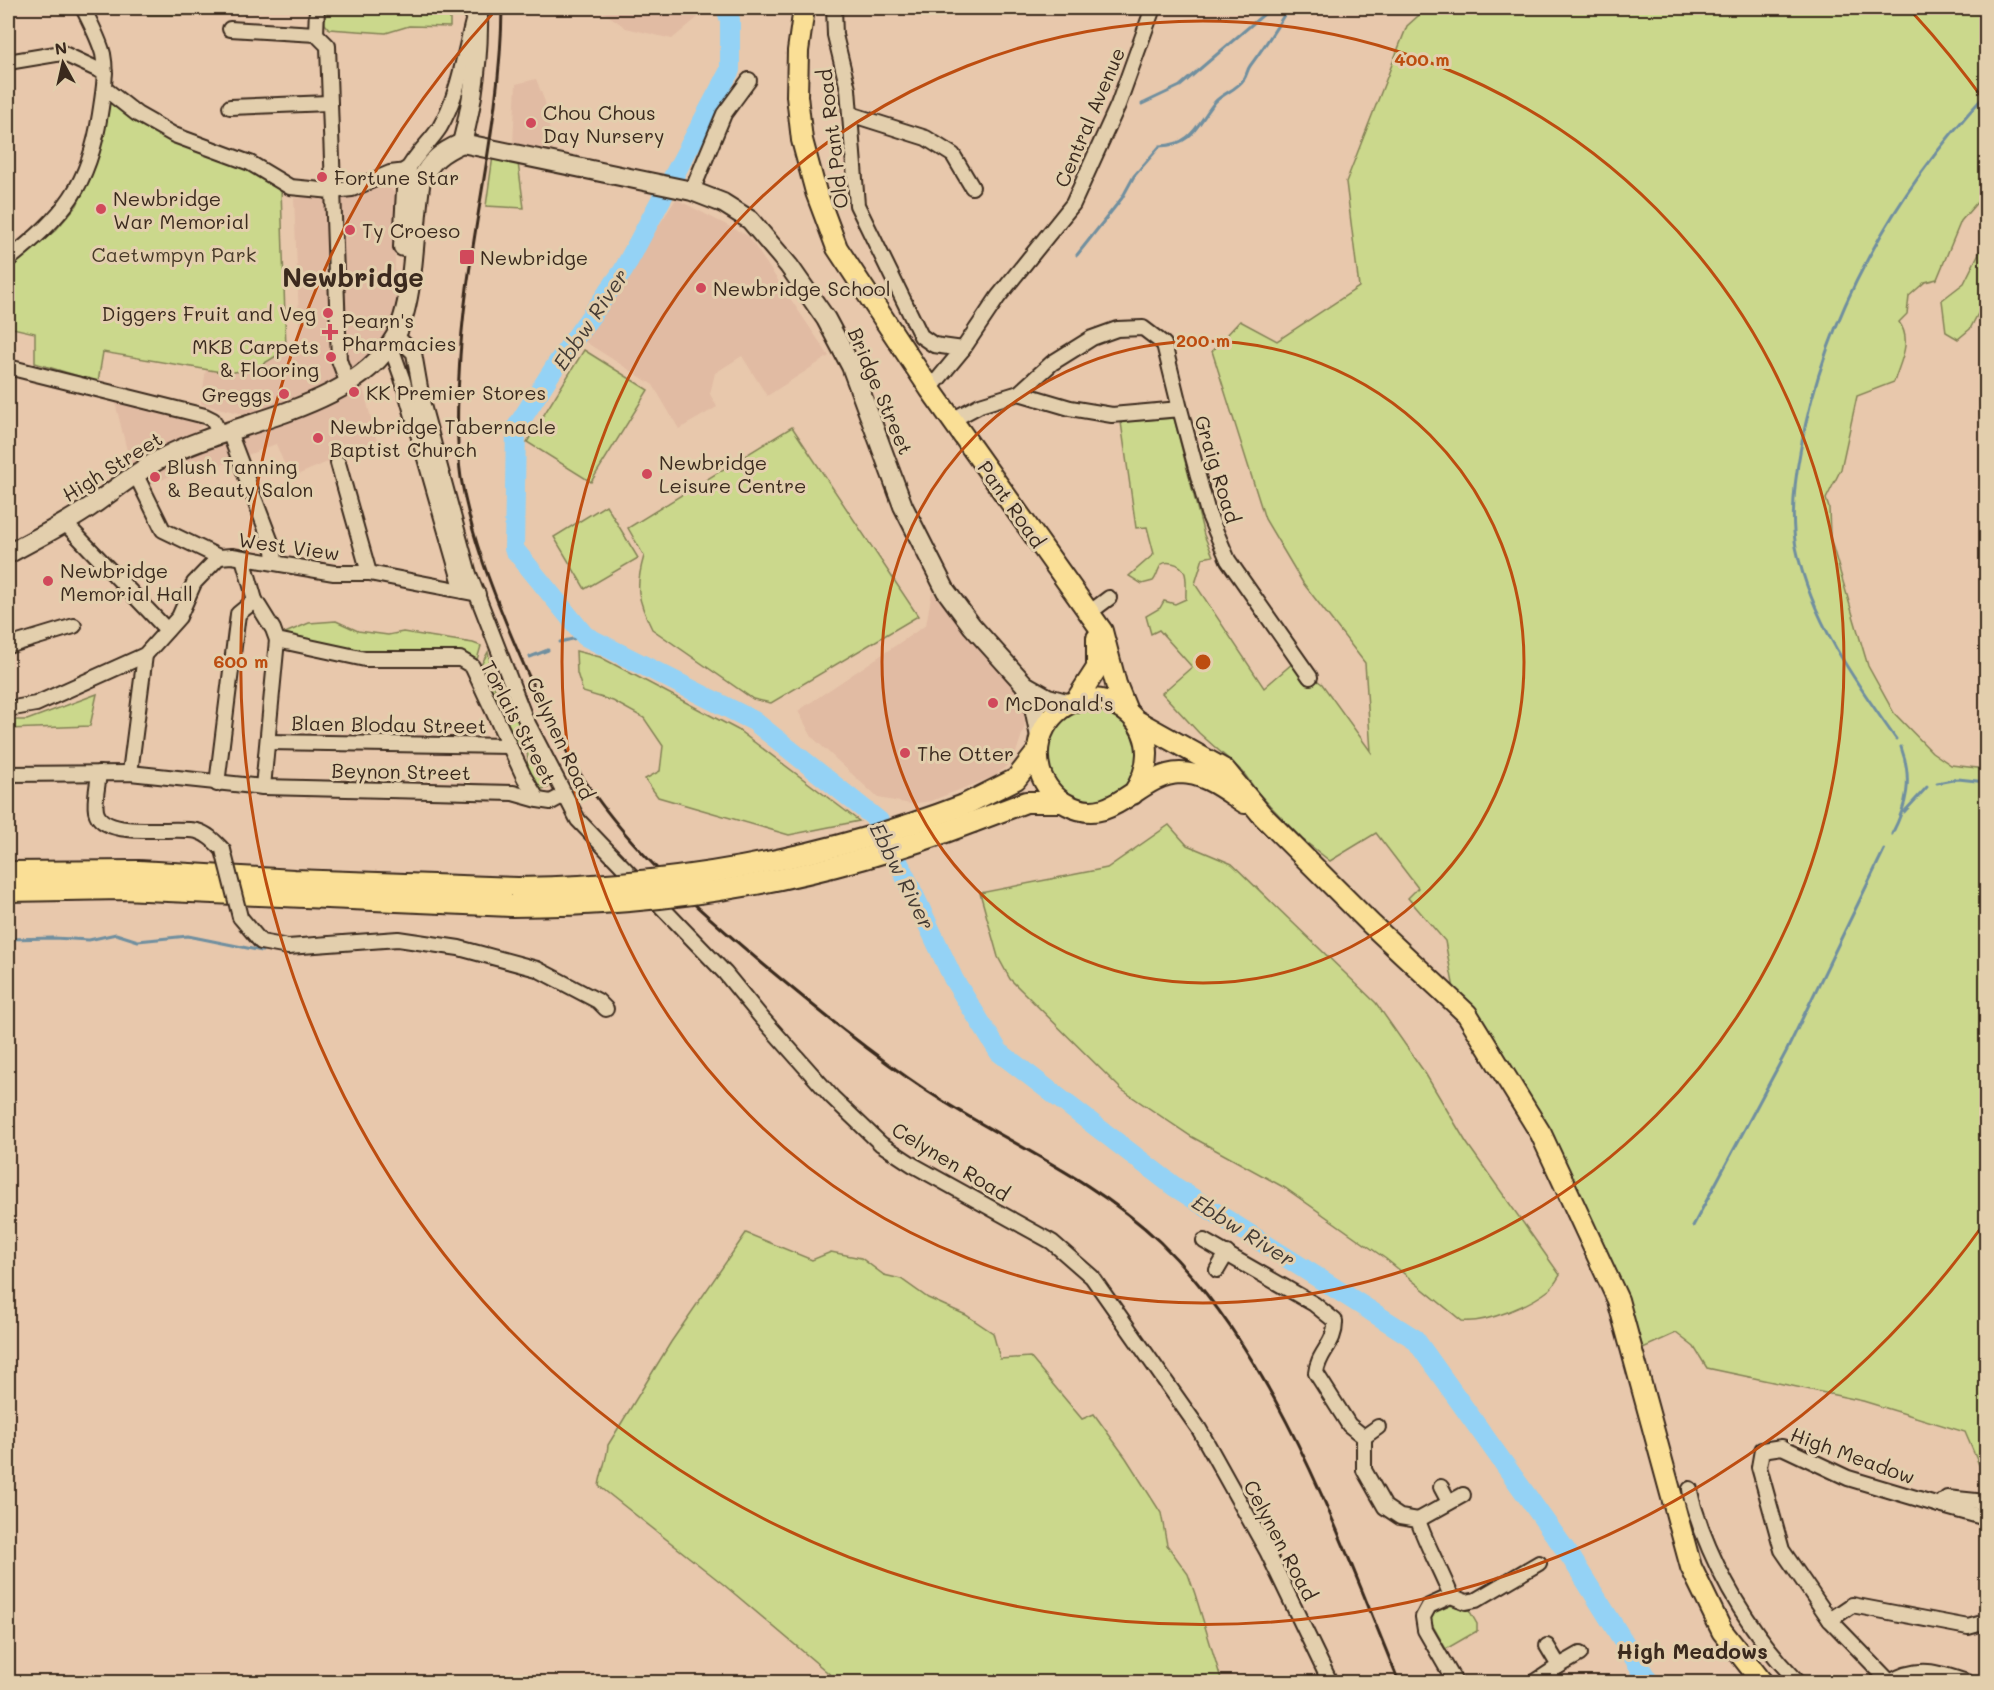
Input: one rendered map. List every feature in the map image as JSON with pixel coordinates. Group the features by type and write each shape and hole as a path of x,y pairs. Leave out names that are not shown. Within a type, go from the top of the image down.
{"main road":[{"name":"Pant Road","path":"804,8 798,51 797,96 802,140 816,192 837,248 930,389 1105,636 1113,676 1132,716"},
{"name":"Pant Road","path":"1073,703 1097,668 1099,649 1091,617"},
{"path":"969,813 1016,779 1039,744 1054,715 1073,703 1104,701 1220,767 1262,815 1371,924 1467,1014 1540,1134 1618,1300 1691,1567 1722,1631 1762,1683"},
{"path":"1132,716 1146,739 1148,760 1144,777 1133,794"},
{"path":"1039,744 1042,777 1062,802"},
{"path":"8,872 139,871 294,880 514,897 589,906 710,894 800,876 854,862 969,813 1026,802 1062,802 1081,810 1101,811 1119,805 1163,776 1186,773 1210,780 1262,815"},
{"path":"8,891 123,889 514,897"}],"street":[{"path":"8,260 47,228 78,188 93,149 105,73 103,54 84,8"},
{"path":"316,34 317,8"},
{"path":"463,591 393,340 407,297 421,180 429,164 444,151 462,143 473,103 479,40 478,8"},
{"path":"411,257 402,246 406,171 445,117 478,8"},
{"name":"Old Pant Road","path":"834,8 834,29 844,66 850,114 857,206 921,336 934,345 963,349"},
{"name":"Central Avenue","path":"963,349 999,297 1060,224 1077,198 1118,105 1153,8"},
{"path":"230,29 316,34 328,46 339,360 348,384"},
{"path":"8,62 62,53 105,73"},
{"path":"687,190 724,114 749,80"},
{"path":"104,88 137,114 174,135 250,163 290,187 332,191 352,189 390,172 406,171"},
{"path":"230,107 329,103"},
{"path":"850,114 865,117 935,144 953,155 972,187"},
{"name":"Bridge Street","path":"462,143 687,190 723,202 750,220 789,266 812,299 851,366 903,506 946,591 972,626 1025,685 1040,694 1073,703"},
{"path":"952,420 980,405 1019,393 1052,363 1092,338 1117,329 1143,328 1164,344 1180,409"},
{"name":"High Street","path":"8,554 65,523 135,473 166,455 330,396 348,384 393,340"},
{"name":"Celynen Road","path":"393,340 414,353 423,405 456,534 477,594 525,718 578,820 725,973 832,1097 881,1144 913,1165 1052,1242 1092,1277 1199,1429 1268,1551 1330,1683"},
{"path":"930,389 963,349"},
{"path":"8,367 210,417 225,433 274,550 274,562"},
{"name":"Graig Road","path":"1019,393 1070,408 1112,415 1130,416 1180,409 1208,513 1228,560 1310,677"},
{"path":"338,463 369,573"},
{"name":"West View","path":"135,473 163,531 219,557 274,562 334,573 369,573 477,594"},
{"path":"65,523 167,630"},
{"path":"8,710 36,704 145,656 179,617 194,583 219,557"},
{"path":"243,558 255,600 273,628 277,640 263,787"},
{"path":"1091,617 1109,598"},
{"path":"217,784 238,614 255,600"},
{"path":"8,646 74,626"},
{"name":"Torlais Street","path":"277,640 365,659 460,659 472,666 509,746 538,800 551,802 564,795"},
{"path":"130,774 145,656"},
{"name":"Bridge Street","path":"1025,685 1034,707 1039,744"},
{"name":"Blaen Blodau Street","path":"268,742 509,746"},
{"path":"99,773 96,811 99,818 111,828 196,831 212,838 223,850 240,918 261,942 288,947 398,939 459,948 537,969 598,1001 606,1009"},
{"name":"Beynon Street","path":"8,774 130,774 263,787 513,793 538,800"},
{"path":"1204,1241 1314,1304 1335,1321 1335,1334 1317,1363 1316,1373 1337,1410 1349,1425 1364,1437"},
{"path":"1217,1270 1227,1253"},
{"path":"1364,1437 1378,1427"},
{"path":"1364,1437 1364,1470 1385,1508 1400,1517 1418,1520 1463,1494"},
{"name":"High Meadow","path":"1967,1683 1924,1671 1905,1673 1890,1682 1830,1620 1782,1550 1759,1467 1762,1450 1782,1447 1848,1478 1986,1518"},
{"path":"1441,1487 1449,1502"},
{"path":"1690,1488 1690,1498 1709,1548 1737,1605 1798,1683"},
{"name":"High Meadow","path":"1939,1505 1947,1498 1986,1502"},
{"path":"1418,1520 1426,1544 1443,1575 1450,1596"},
{"path":"1455,1683 1425,1630 1423,1617 1429,1606 1450,1596 1466,1602 1476,1600 1539,1563"},
{"path":"1830,1620 1852,1605 1968,1627 1986,1622"},
{"path":"1546,1646 1559,1666"},
{"path":"1535,1683 1580,1654"}],"shaded area":[{"path":"598,8 709,8 672,39 626,28"},
{"name":"Chou Chous Day Nursery","path":"536,79 545,102 553,152 513,144 516,84"},
{"path":"381,182 387,184 395,194 395,269 400,295 398,310 389,330 372,355 333,382 248,415 201,404 206,369 246,372 282,355 300,341 294,198 329,196"},
{"name":"Newbridge School","path":"676,199 748,236 829,356 767,396 742,356 715,373 710,394 717,407 679,429 653,385 584,341"},
{"path":"361,380 377,441 290,478 276,444 198,474 195,465 148,486 144,477"},
{"path":"115,402 200,419 202,426 179,444 131,467"},
{"path":"932,592 1017,686 1024,710 1025,725 1014,759 995,776 931,801 911,804 878,798 812,737 798,711 926,625"}],"green space":[{"path":"147,8 199,8 199,15 147,15"},
{"path":"324,8 450,8 450,27 409,26 386,33 329,29 325,24"},
{"path":"1427,8 1986,8 1986,298 1970,329 1958,339 1946,332 1942,300 1964,283 1985,241 1979,200 1961,221 1937,279 1925,282 1909,296 1907,314 1899,322 1903,329 1905,344 1894,382 1857,396 1841,469 1826,499 1829,508 1830,538 1868,666 1894,713 1932,752 1951,765 1986,769 1986,1481 1965,1432 1863,1401 1707,1368 1694,1347 1676,1333 1643,1348 1624,1291 1474,1011 1454,989 1445,941 1408,898 1418,888 1376,833 1330,861 1302,839 1258,793 1243,772 1199,733 1162,693 1192,667 1159,630 1151,634 1146,616 1160,608 1164,601 1175,604 1186,599 1186,577 1182,568 1168,562 1163,563 1153,581 1142,584 1129,576 1154,554 1147,527 1136,528 1121,422 1174,418 1204,535 1213,556 1203,558 1195,584 1264,688 1293,663 1322,684 1371,752 1365,663 1303,583 1265,519 1212,351 1240,321 1277,341 1359,287 1346,182 1407,26"},
{"name":"Caetwmpyn Park","path":"113,100 244,166 281,189 286,350 255,369 227,373 103,352 98,382 35,363 35,333 8,327 8,268 56,230 77,205 91,175 105,119 105,107"},
{"path":"493,156 518,163 524,208 486,206"},
{"path":"584,350 648,390 591,482 527,442"},
{"path":"792,427 918,616 771,703 753,699 652,629 639,593 639,576 644,556 628,528"},
{"path":"606,505 638,558 585,589 554,537"},
{"path":"336,621 358,631 388,635 403,632 481,646 476,663 355,651 285,633 309,623"},
{"path":"576,651 600,657 738,730 859,821 789,835 658,797 645,779 660,771 663,746 644,718 613,701 583,692 577,673"},
{"path":"488,652 495,690 503,687 519,722 521,761 479,669"},
{"path":"97,694 90,726 8,729 8,720 27,720"},
{"path":"1093,709 1110,713 1125,723 1135,738 1139,755 1135,772 1125,787 1110,797 1093,801 1076,797 1061,787 1051,772 1047,755 1051,738 1061,723 1076,713"},
{"path":"527,739 550,783 548,788 539,789 528,772"},
{"path":"1169,825 1187,845 1232,864 1376,1003 1425,1073 1466,1142 1560,1275 1549,1290 1531,1302 1507,1312 1483,1320 1462,1321 1386,1259 1285,1188 1192,1137 1122,1090 1010,979 998,957 980,893 1107,868"},
{"path":"746,1233 812,1260 831,1252 861,1258 884,1275 901,1279 928,1298 966,1315 993,1333 1000,1359 1030,1357 1082,1419 1094,1414 1126,1458 1161,1513 1167,1545 1188,1574 1222,1682 839,1682 723,1584 599,1486 608,1445 671,1342"},
{"path":"1449,1605 1469,1610 1477,1624 1477,1631 1446,1649 1429,1619 1432,1611"}],"waterway":[{"name":"Ebbw River","path":"726,8 730,20 730,70 623,271 558,362 516,428 514,549 585,636 754,721 879,821 954,980 999,1052 1175,1187 1415,1339 1572,1559 1649,1682"},
{"path":"1142,104 1180,86 1271,8"},
{"path":"1077,255 1122,198 1134,176 1160,146 1171,145 1187,137 1215,102 1241,83 1288,8"},
{"path":"1896,739 1836,648 1812,599 1803,574 1794,535 1793,509 1797,471 1812,398 1827,350 1868,258 1922,172 1986,94"},
{"path":"560,642 585,636"},
{"path":"530,657 548,650"},
{"path":"1892,834 1907,792 1907,770 1901,747"},
{"path":"1937,783 1958,779 1986,782"},
{"path":"1904,812 1927,787"},
{"path":"1693,1226 1787,1050 1884,850"},
{"path":"8,939 89,940 116,934 138,941 188,936 262,951"}],"railway":[{"path":"502,8 496,99 462,329 457,427 458,452 465,498 481,558 511,635 554,728 585,781 624,833 668,879 739,944 844,1030 927,1091 1106,1198 1160,1242 1201,1287 1238,1338 1271,1392 1301,1450 1328,1508 1399,1682"}],"place":[{"name":"Chou Chous Day Nursery","path":"531,123"},
{"name":"Fortune Star","path":"322,177"},
{"name":"Newbridge War Memorial","path":"101,209"},
{"name":"Ty Croeso","path":"350,230"},
{"name":"Newbridge","path":"467,257"},
{"name":"Newbridge School","path":"701,288"},
{"name":"Diggers Fruit and Veg","path":"328,313"},
{"name":"Pearn's Pharmacies","path":"330,332"},
{"name":"MKB Carpets & Flooring","path":"331,357"},
{"name":"KK Premier Stores","path":"354,392"},
{"name":"Greggs","path":"284,394"},
{"name":"Newbridge Tabernacle Baptist Church","path":"318,438"},
{"name":"Newbridge Leisure Centre","path":"647,474"},
{"name":"Blush Tanning & Beauty Salon","path":"155,477"},
{"name":"Newbridge Memorial Hall","path":"48,581"},
{"name":"McDonald's","path":"993,703"},
{"name":"The Otter","path":"905,753"}],"district":[{"name":"Newbridge","path":"353,277"},
{"name":"High Meadows","path":"1692,1650"}]}
